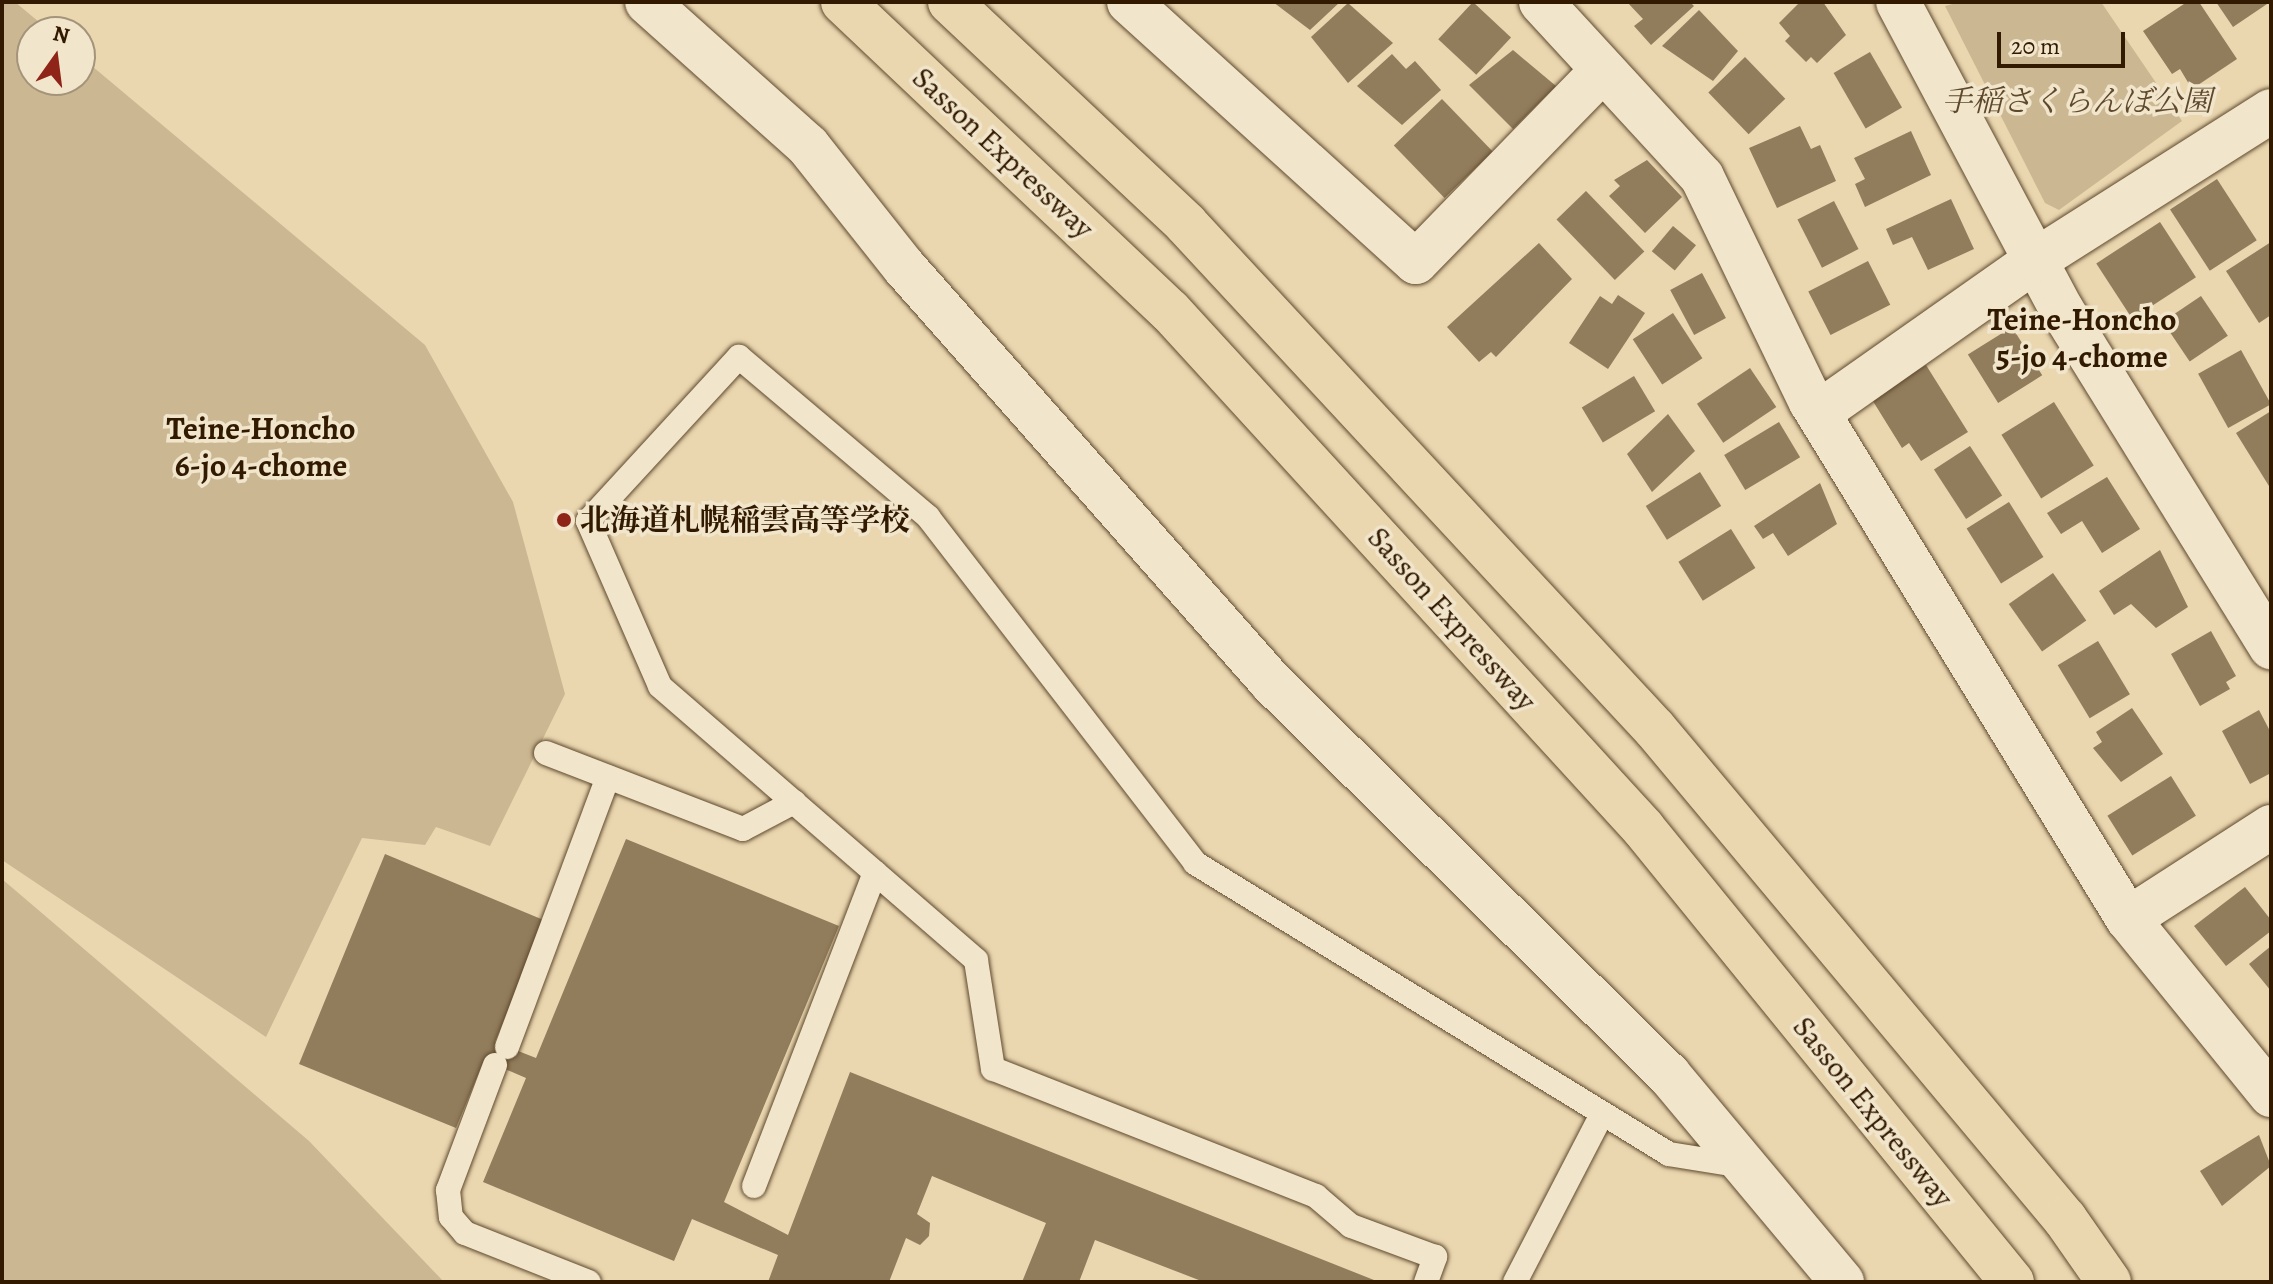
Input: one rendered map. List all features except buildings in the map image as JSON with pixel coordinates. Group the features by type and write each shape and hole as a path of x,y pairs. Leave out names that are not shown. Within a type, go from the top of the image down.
{"highway":[{"name":"Sasson Expressway","path":"843,2 1170,311 1643,828 2012,1282"},
{"path":"950,2 1186,224 1655,729 2065,1219 2109,1282"}],"street":[{"path":"647,2 808,146 904,267 1272,683 1669,1075 1842,1282"},
{"path":"1129,2 1416,262 1603,70"},
{"path":"1541,2 1702,177 1818,413 2128,919 2271,1095"},
{"path":"1898,2 2036,260 2271,647"},
{"path":"1818,413 2036,260 2265,128"},
{"path":"2128,919 2271,827"}],"lane":[{"path":"1426,1282 1435,1257 1351,1226 1316,1196 993,1069 976,960 660,686 588,521 739,357 928,517 1195,863 1601,1116 1669,1154 1746,1166"},
{"path":"546,753 743,829 794,802"},
{"path":"589,1282 465,1233 451,1217 448,1190 608,777"},
{"path":"754,1186 875,873"},
{"path":"1515,1282 1601,1116"}],"green space":[{"path":"2,2 15,2 32,16 16,16 16,96 96,96 96,69 425,345 513,502 565,694 490,846 436,827 425,845 362,838 266,1037 2,860"},
{"name":"手稲さくらんぼ公園","path":"1960,2 2101,2 2182,121 2059,210 2045,203 1945,6"},
{"path":"2,879 309,1141 444,1282 2,1282"}],"place":[{"name":"北海道札幌稲雲高等学校","path":"564,520"}],"district":[{"name":"Teine-Honcho 5-jo 4-chome","path":"2082,338"},
{"name":"Teine-Honcho 6-jo 4-chome","path":"261,448"}]}
